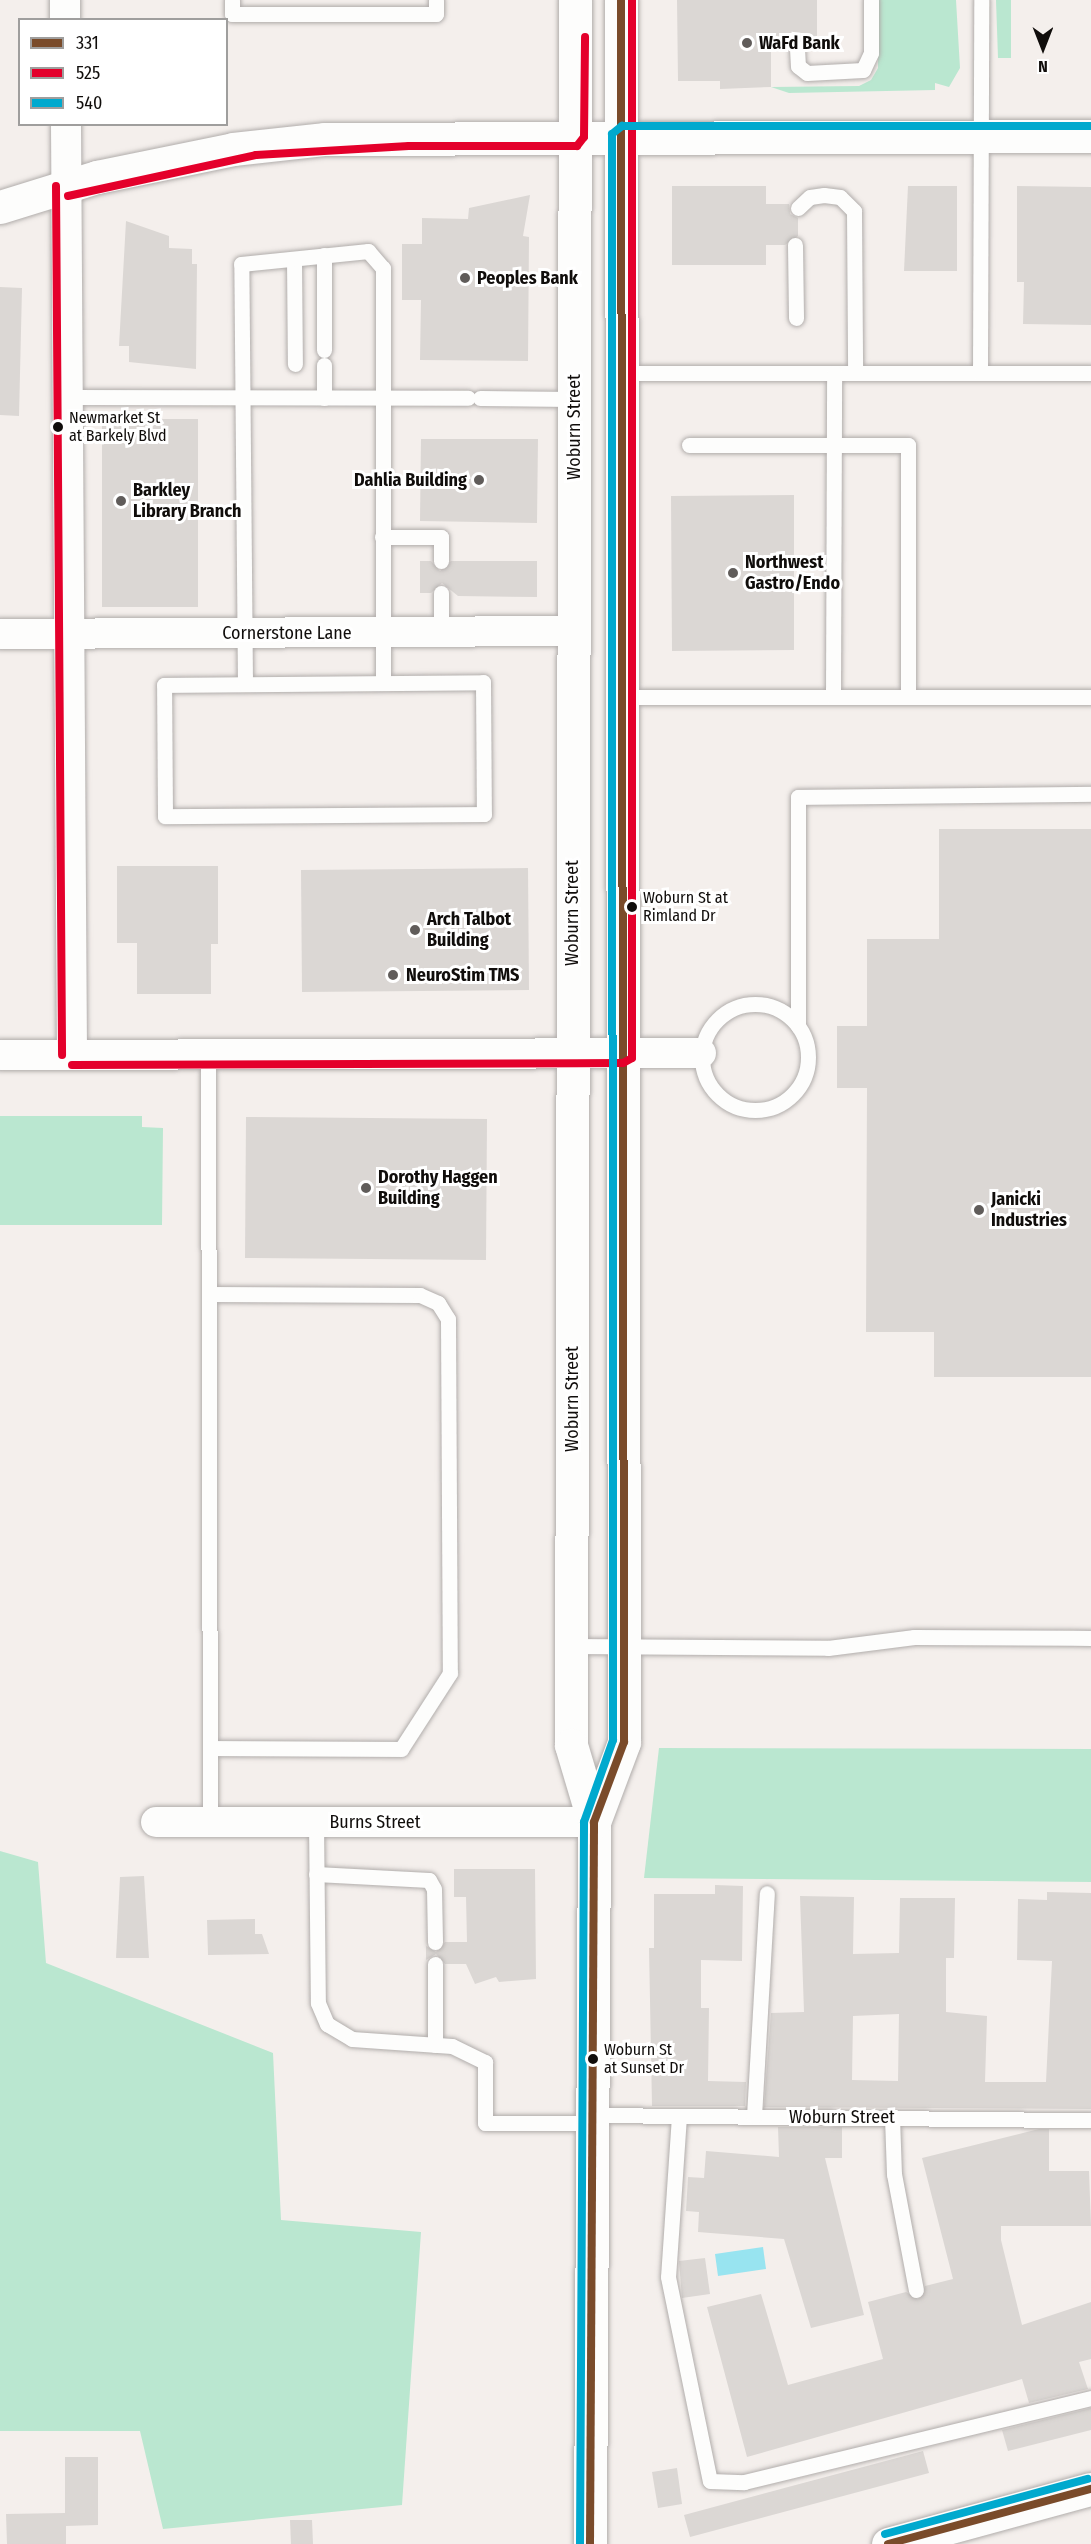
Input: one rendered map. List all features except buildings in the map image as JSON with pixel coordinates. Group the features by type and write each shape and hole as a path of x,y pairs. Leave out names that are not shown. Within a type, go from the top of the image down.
{"main road":[{"name":"Woburn Street","path":"575,0 571,1745 594,1822 591,2544"},
{"name":"Woburn Street","path":"594,1822 624,1742 621,0"},
{"path":"0,207 66,186 267,144 410,136 1091,136"},
{"path":"888,2544 1091,2489"}],"street":[{"path":"65,0 65,18"},
{"path":"66,126 72,1055"},
{"name":"Cornerstone Lane","path":"0,634 573,631"},
{"path":"0,1055 701,1053"},
{"name":"Burns Street","path":"156,1822 594,1822"}],"lane":[{"path":"232,0 232,14 436,14 436,0"},
{"path":"797,48 798,66 813,74 856,74 869,64 871,0"},
{"path":"980,373 981,0"},
{"path":"798,208 810,197 840,197 848,202 855,223 855,373"},
{"path":"795,245 796,318"},
{"path":"245,684 241,264 368,251 383,268 382,683"},
{"path":"324,255 324,350"},
{"path":"294,259 295,364"},
{"path":"324,366 324,398"},
{"path":"622,373 1091,373"},
{"path":"833,697 834,373"},
{"path":"68,397 574,399"},
{"path":"688,445 908,445 909,697"},
{"path":"382,537 441,537 441,561"},
{"path":"441,593 441,632"},
{"path":"483,682 484,814 165,816 164,685 382,683 483,682"},
{"path":"622,697 1091,697"},
{"path":"798,1026 773,1006 740,1005 713,1023 701,1053 709,1085 720,1098 744,1109 771,1108 786,1101 806,1073 808,1057 798,1026 798,797 1091,794"},
{"path":"208,1054 210,1822"},
{"path":"209,1294 420,1294 438,1302 448,1319 450,1652 450,1673 401,1749 210,1748"},
{"path":"571,1646 828,1648 914,1637 1091,1638"},
{"path":"316,1822 318,2002 327,2024 352,2039 383,2046 452,2046 485,2062 485,2123 592,2119"},
{"path":"316,1874 429,1880 434,1889 435,1942"},
{"path":"754,2116 767,1893"},
{"path":"435,1964 435,2046"},
{"path":"679,2116 668,2277 710,2481 744,2482 1091,2398"},
{"name":"Woburn Street","path":"592,2119 754,2116 1091,2120"},
{"path":"892,2117 894,2174 916,2290"}],"green space":[{"path":"878,0 956,0 960,68 949,87 935,83 935,90 789,93 771,87 859,86 871,80 878,68"},
{"path":"996,0 1011,0 1011,58 998,58"},
{"path":"0,1116 142,1116 142,1127 163,1128 162,1225 0,1225"},
{"path":"659,1748 1091,1749 1091,1882 644,1878"},
{"path":"0,1851 38,1862 46,1963 273,2053 281,2220 421,2232 402,2505 163,2529 140,2431 0,2431"}],"water":[{"path":"763,2247 766,2269 718,2276 715,2254"}],"transit line":[{"name":"331","path":"590,2544 594,1822 624,1742 621,0"},
{"name":"525","path":"72,1065 623,1063 632,1058 632,0"},
{"name":"525","path":"68,196 256,155 409,146 577,146 584,137 585,37"},
{"name":"540","path":"580,2544 584,1822 613,1740 612,134 622,126 1091,126"},
{"name":"525","path":"56,186 62,1055"},
{"name":"540","path":"885,2534 1088,2479"},
{"name":"331","path":"888,2544 1091,2489"}],"place":[{"name":"WaFd Bank","path":"747,43"},
{"name":"Peoples Bank","path":"465,278"},
{"name":"Newmarket St at Barkely Blvd","path":"58,427"},
{"name":"Dahlia Building","path":"479,480"},
{"name":"Barkley Library Branch","path":"121,501"},
{"name":"Northwest Gastro/Endo","path":"733,573"},
{"name":"Woburn St at Rimland Dr","path":"632,907"},
{"name":"Arch Talbot Building","path":"415,930"},
{"name":"NeuroStim TMS","path":"393,975"},
{"name":"Dorothy Haggen Building","path":"366,1188"},
{"name":"Janicki Industries","path":"979,1210"},
{"name":"Woburn St at Sunset Dr","path":"593,2059"}]}
